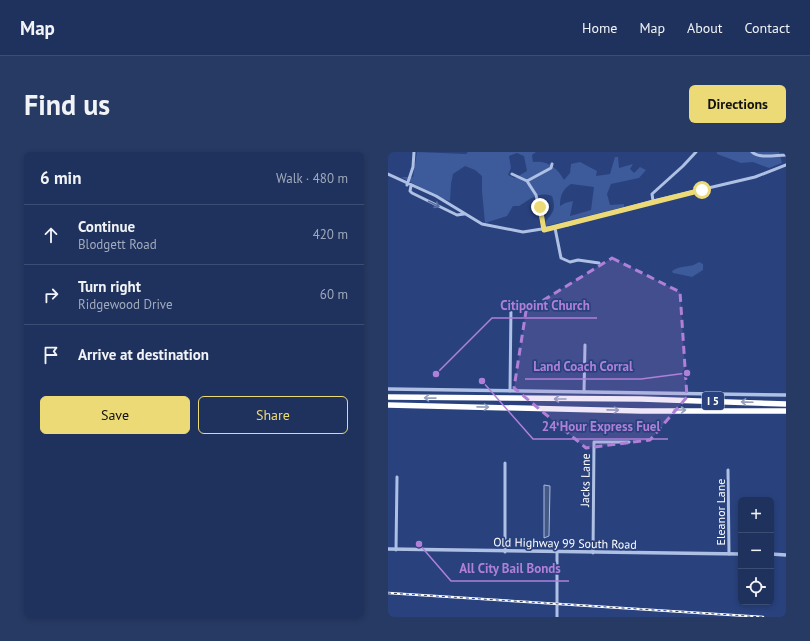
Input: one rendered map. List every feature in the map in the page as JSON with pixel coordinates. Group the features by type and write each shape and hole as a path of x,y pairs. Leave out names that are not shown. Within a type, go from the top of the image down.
{"highway":[{"name":"I 5","path":"390,397 641,399 786,404"},
{"name":"I 5","path":"388,405 641,411 786,411"},
{"path":"388,409 465,406"}],"street":[{"path":"414,152 413,167 409,185 410,191 457,216 464,214"},
{"path":"653,201 652,194 696,152"},
{"path":"752,152 761,156 786,155"},
{"path":"527,181 551,168 552,164"},
{"path":"388,174 409,185 436,196 482,224 495,228 523,232 555,228 653,201 755,178 786,165"},
{"path":"512,174 527,181 536,195 544,230"},
{"path":"555,228 559,253 565,261 570,262 578,260 599,263"},
{"path":"510,391 511,306"},
{"path":"584,392 585,345"},
{"path":"388,389 786,395"},
{"name":"Jacks Lane","path":"593,553 594,442 629,442"},
{"path":"505,463 505,552"},
{"name":"Eleanor Lane","path":"728,470 729,554"},
{"path":"396,477 396,550"},
{"name":"Old Highway 99 South Road","path":"388,549 556,553 738,554"},
{"path":"556,553 557,617"},
{"path":"774,554 786,554"}],"highlighted area":[{"path":"612,258 680,292 687,397 650,440 586,448 514,388 526,311"}],"shaded area":[{"path":"417,152 466,154 468,152 536,152 532,155 533,162 543,162 552,166 559,172 564,180 570,173 571,164 580,162 597,171 596,176 610,174 615,157 618,157 619,168 633,164 630,169 634,173 640,167 646,170 639,178 611,184 607,194 610,205 624,204 624,207 546,226 546,221 554,210 552,196 543,194 535,196 519,206 513,206 507,216 485,223 482,176 475,170 465,166 453,174 450,201 443,199 401,177 413,177","holes":["517,153 524,156 527,171 515,178 508,175 511,168 509,156","571,184 594,187 591,210 570,216 573,201 560,206 562,194"]},
{"path":"717,152 779,152 782,163 769,168 753,162 741,163 717,154"},
{"path":"699,262 703,264 703,270 692,277 673,273 672,271 696,264"},
{"path":"544,485 550,486 549,536 544,538"}],"railway":[{"path":"388,593 763,617"}],"place":[{"name":"Land Coach Corral","path":"687,373"},
{"name":"Citipoint Church","path":"436,374"},
{"name":"24 Hour Express Fuel","path":"482,381"},
{"name":"All City Bail Bonds","path":"419,544"}],"route":[{"path":"540,207 544,230 653,201 702,190"}]}
